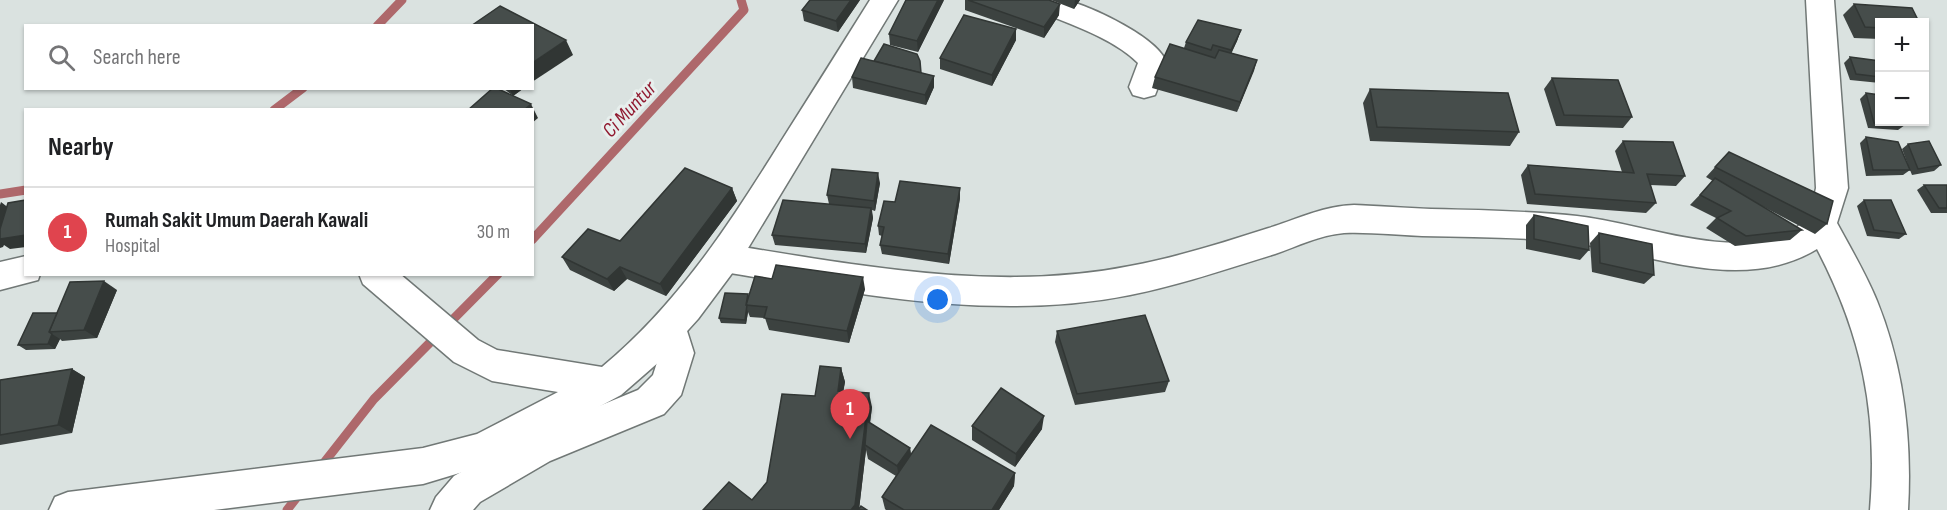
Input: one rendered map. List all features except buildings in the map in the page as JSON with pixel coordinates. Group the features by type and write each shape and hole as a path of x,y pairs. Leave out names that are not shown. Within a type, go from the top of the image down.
{"main road":[{"path":"68,510 423,466 483,450 608,384 648,350 724,258 884,0"},
{"path":"1038,0 1104,29 1147,52 1152,61 1152,69 1144,87"},
{"path":"724,258 928,288 1016,293 1085,288 1127,282 1175,270 1335,220 1548,227 1581,230 1694,252 1745,255 1788,248 1815,234 1827,213 1832,188 1820,0"},
{"path":"1821,224 1859,301 1872,338 1889,423 1891,489 1889,510"},
{"path":"0,276 24,270"},
{"path":"377,276 466,351 492,365 608,384"},
{"path":"449,510 467,489 537,449 651,402 668,384 677,353 670,326"}],"waterway":[{"name":"Ci Muntur","path":"379,24 402,0"},
{"name":"Ci Muntur","path":"534,238 744,10 741,0"},
{"name":"Ci Muntur","path":"277,108 300,90"},
{"name":"Ci Muntur","path":"0,194 24,190"},
{"name":"Ci Muntur","path":"319,469 374,399 496,276"},
{"name":"Ci Muntur","path":"287,510 301,492"}],"place":[{"name":"Rumah Sakit Umum Daerah Kawali","path":"850,439"}]}
